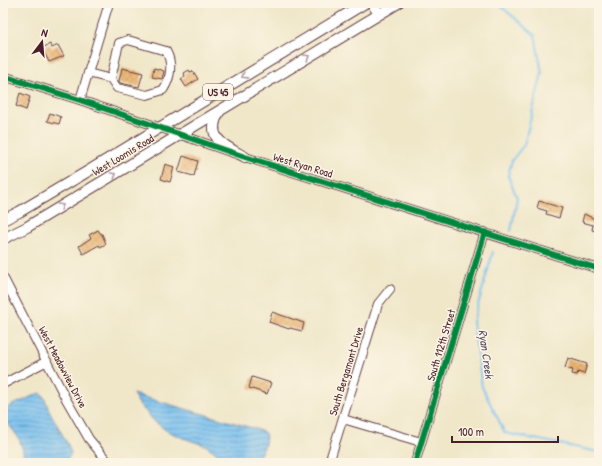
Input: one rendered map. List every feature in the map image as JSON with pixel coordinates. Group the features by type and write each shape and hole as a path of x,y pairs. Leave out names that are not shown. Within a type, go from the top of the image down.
{"main road":[{"name":"West Loomis Road","path":"3,220 32,205 365,3"},
{"path":"372,3 379,14"},
{"name":"West Loomis Road","path":"3,239 181,135 274,77 398,3"},
{"path":"220,111 214,122 213,130 215,134 225,145 245,157"},
{"path":"32,205 41,218"}],"street":[{"path":"80,100 109,3"},
{"path":"88,72 111,79 117,88 147,95 163,90 169,81 171,58 166,50 128,40 119,43 111,79"},
{"name":"West Ryan Road","path":"3,76 80,100 245,157 599,269"},
{"name":"South 112th Street","path":"415,463 485,232"},
{"name":"West Meadowview Drive","path":"3,277 66,399 88,438 109,463"},
{"name":"South Bergamont Drive","path":"329,463 378,304 390,289"},
{"path":"3,384 47,361"},
{"path":"343,419 421,442"}],"water":[{"path":"39,393 42,394 45,399 71,453 68,459 63,463 25,463 23,450 19,439 4,420 6,411 10,406"},
{"path":"133,394 256,429 265,433 265,445 259,456 253,461 220,456 207,446 167,431 154,421 139,404"}],"building":[{"path":"50,44 52,48 58,45 64,56 49,62 42,48"},
{"path":"122,68 143,73 139,87 120,83 119,81"},
{"path":"154,68 164,71 162,79 152,77"},
{"path":"189,70 190,72 193,71 198,79 186,87 181,79 185,76 184,73"},
{"path":"20,93 30,97 26,110 16,106"},
{"path":"50,113 61,117 59,124 47,121"},
{"path":"183,156 198,161 194,176 178,172"},
{"path":"165,164 174,167 170,182 161,179"},
{"path":"539,201 562,208 559,218 546,214 547,211 537,208"},
{"path":"597,210 599,210 599,232 592,230 593,225 582,222 584,214 595,219"},
{"path":"98,230 102,234 106,244 100,247 99,245 83,254 79,246 91,238 89,235"},
{"path":"272,312 304,323 302,331 289,329 269,322"},
{"path":"568,358 587,364 584,374 578,372 577,375 572,374 573,370 565,368"},
{"path":"252,377 271,383 267,394 249,388"}],"waterway":[{"name":"Ryan Creek","path":"497,3 535,35 542,73 524,145 512,160 508,176 517,198 511,231"},
{"name":"Ryan Creek","path":"493,252 473,322 482,387 505,433 599,452"}],"cycle path":[{"path":"3,76 80,100 245,157 599,269"},
{"path":"415,463 485,232"}]}
